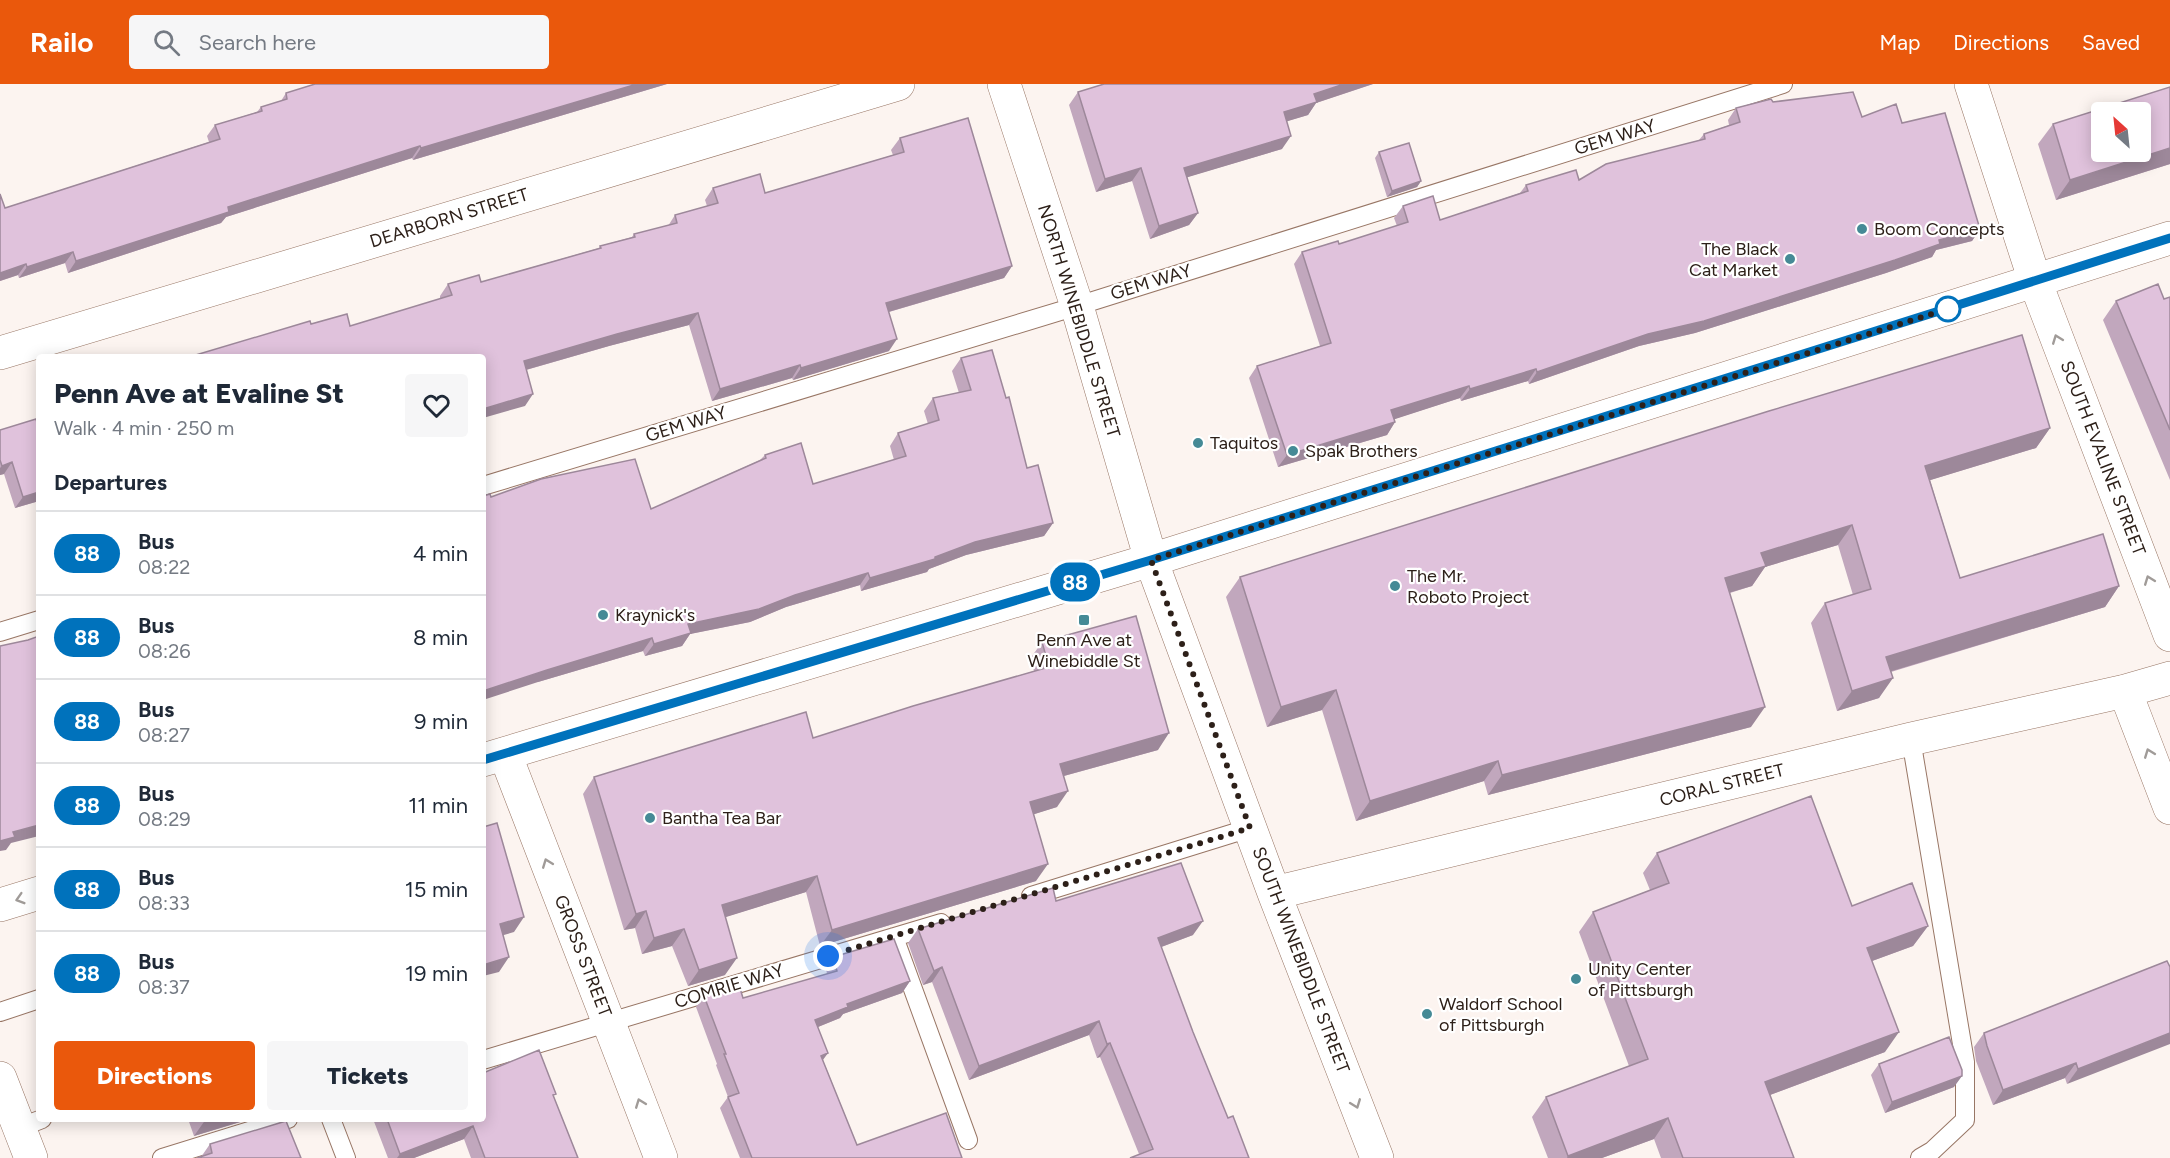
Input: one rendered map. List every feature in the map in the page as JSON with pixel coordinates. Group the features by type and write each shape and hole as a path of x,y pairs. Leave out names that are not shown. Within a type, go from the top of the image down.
{"street":[{"name":"DEARBORN STREET","path":"0,353 898,84"},
{"name":"NORTH WINEBIDDLE STREET","path":"1004,84 1077,306 1151,560"},
{"name":"SOUTH EVALINE STREET","path":"1971,84 2035,281 2170,635"},
{"path":"494,757 1151,560 2170,238"},
{"name":"SOUTH WINEBIDDLE STREET","path":"1151,560 1274,893 1377,1158"},
{"name":"CORAL STREET","path":"1274,893 1911,739 2125,691 2170,678"},
{"path":"2125,691 2170,808"},
{"name":"GROSS STREET","path":"494,757 608,1022 661,1158"},
{"path":"0,905 36,894"},
{"path":"0,1078 31,1124 31,1158"}],"lane":[{"name":"GEM WAY","path":"486,485 1077,306 1782,84"},
{"path":"0,632 36,621"},
{"path":"1911,739 1965,1062 1965,1120 1932,1151 1920,1158"},
{"path":"1020,899 1250,828"},
{"name":"COMRIE WAY","path":"486,1059 963,916"},
{"path":"894,937 968,1140"},
{"path":"0,1012 36,1000"},
{"path":"162,1158 278,1122"},
{"path":"332,1122 346,1158"}],"building":[{"path":"315,84 637,84 421,148 420,146 228,207 229,212 76,261 73,252 0,273 0,194 5,208 220,139 215,125 262,111 261,107 287,99 286,93"},
{"path":"1104,84 1344,84 1314,94 1317,102 1284,112 1291,136 1184,168 1198,213 1159,226 1141,168 1105,179 1078,92"},
{"path":"2170,87 2170,148 2151,154 2151,102 2123,102"},
{"path":"1853,92 1862,117 1896,104 1902,123 1945,113 1980,229 1939,240 1940,244 1895,260 1704,321 1648,334 1537,372 1536,369 1470,389 1469,386 1391,410 1395,422 1287,455 1257,366 1331,343 1302,252 1338,241 1339,244 1408,222 1403,206 1433,196 1440,220 1528,191 1526,185 1576,170 1579,180 1606,164 1705,139 1704,134 1740,122 1736,108 1771,99 1773,102"},
{"path":"2091,112 2091,162 2126,162 2070,180 2053,124"},
{"path":"968,118 1012,266 886,303 897,339 801,368 800,365 720,389 698,313 524,361 533,394 486,408 486,354 199,354 310,321 311,324 347,314 350,326 452,295 448,284 479,275 481,282 601,248 600,246 635,237 634,234 677,223 675,215 718,203 713,188 760,174 765,193 904,152 900,138"},
{"path":"1409,143 1421,181 1392,191 1379,152"},
{"path":"2158,284 2164,299 2170,297 2170,430 2116,301"},
{"path":"2022,335 2050,428 1925,466 1960,578 2103,534 2119,586 1886,657 1893,678 1852,691 1825,603 1871,589 1852,525 1761,553 1766,566 1725,578 1765,707 1502,775 1498,761 1370,801 1336,690 1281,707 1240,577 1769,411"},
{"path":"992,350 1006,398 1009,397 1027,468 1038,465 1053,523 975,542 935,557 935,559 870,578 868,573 795,595 759,609 688,624 691,633 654,644 652,638 486,690 486,495 490,494 491,497 541,479 635,459 651,509 766,458 765,455 801,443 813,484 906,456 898,433 939,420 933,398 971,390 961,358"},
{"path":"36,419 36,493 23,497 12,462 2,466 0,430"},
{"path":"1136,616 1169,733 1060,764 1068,791 1030,802 1048,864 832,930 817,876 722,905 737,958 699,970 684,929 654,938 646,911 636,914 594,777 806,712 813,738 913,706 1049,667 1042,642"},
{"path":"36,637 36,826 13,832 15,837 0,841 0,646"},
{"path":"1811,796 1852,906 1912,883 1928,926 1867,948 1899,1032 1765,1082 1794,1158 1683,1158 1668,1118 1568,1156 1546,1097 1648,1059 1593,912 1669,883 1657,853"},
{"path":"497,823 524,917 500,924 509,957 486,964 486,826"},
{"path":"1181,863 1203,921 1158,938 1228,1118 1233,1116 1249,1158 1130,1158 1153,1149 1099,1021 979,1066 942,967 934,971 918,929 1053,888 1056,901"},
{"path":"894,939 910,981 847,1004 848,1007 815,1020 828,1053 821,1056 857,1145 946,1113 962,1158 752,1158 728,1097 739,1093 704,996 739,985 743,998 837,971 833,957"},
{"path":"2167,961 2170,967 2170,1033 2078,1069 2076,1063 2003,1090 1984,1033"},
{"path":"1949,1037 1962,1070 1962,1076 1892,1102 1879,1064"},
{"path":"539,1050 556,1094 553,1095 578,1158 485,1158 473,1126 400,1154 388,1122 486,1122 486,1072"},
{"path":"286,1122 301,1158 197,1158 212,1153 210,1144"}],"bus line":[{"name":"88","path":"486,759 1151,560 2170,238"}],"place":[{"name":"Boom Concepts","path":"1862,229"},
{"name":"The Black Cat Market","path":"1790,259"},
{"name":"Taquitos","path":"1198,443"},
{"name":"Spak Brothers","path":"1293,451"},
{"name":"The Mr. Roboto Project","path":"1395,586"},
{"name":"Kraynick's","path":"603,615"},
{"name":"Penn Ave at Winebiddle St","path":"1084,620"},
{"name":"Bantha Tea Bar","path":"650,818"},
{"name":"Unity Center of Pittsburgh","path":"1576,979"},
{"name":"Waldorf School of Pittsburgh","path":"1427,1014"}],"route":[{"path":"828,956 1191,848 1250,828 1151,560 1948,309"}]}
